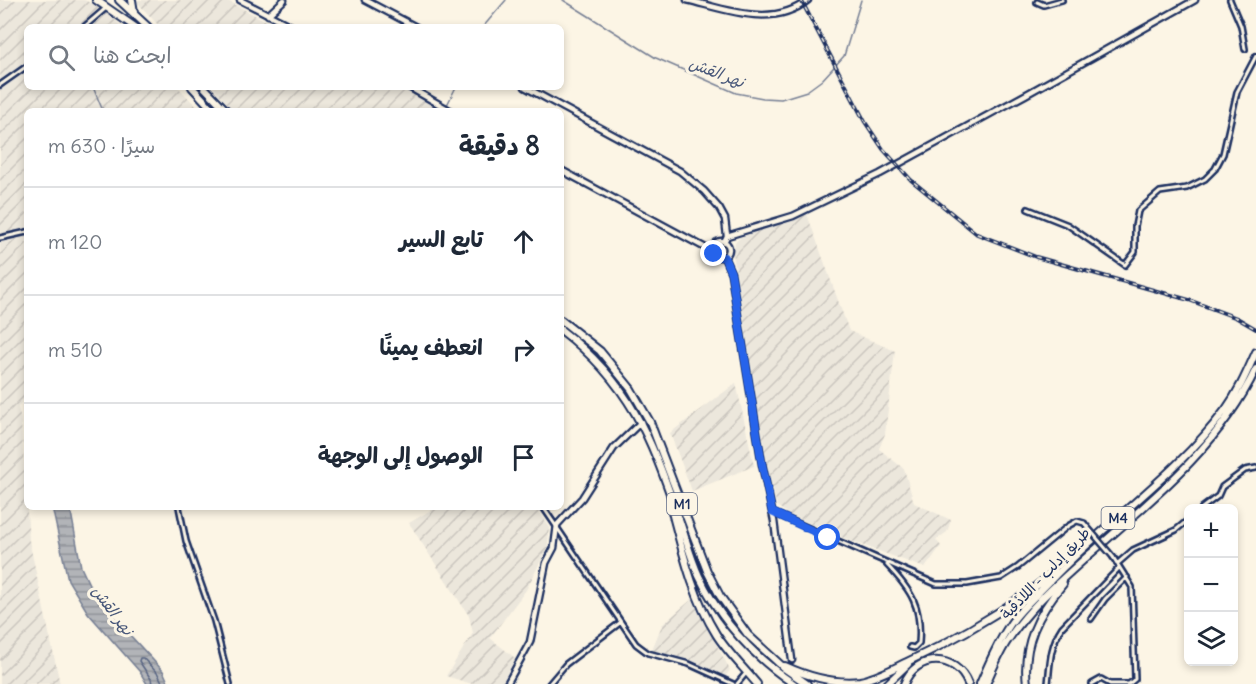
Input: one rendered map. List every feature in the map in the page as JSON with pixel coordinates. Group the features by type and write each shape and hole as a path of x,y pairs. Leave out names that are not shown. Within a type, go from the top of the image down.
{"highway":[{"path":"96,0 131,24"},
{"path":"119,0 145,24"},
{"path":"132,0 134,12"},
{"path":"195,90 211,108"},
{"path":"207,90 223,108"},
{"name":"M1","path":"564,322 600,351 631,389 650,422 707,571 720,596 748,635 777,662 807,684"},
{"name":"M1","path":"564,332 584,348 626,396 661,467 699,575 714,603 737,635 777,672 794,684"},
{"name":"طريق إدلب - اللاذقية","path":"980,684 997,646 1012,621 1071,559 1163,478 1196,444 1226,409 1240,388 1256,352"},
{"name":"طريق إدلب - اللاذقية","path":"986,684 1006,643 1043,597 1197,456 1233,409 1256,369"},
{"path":"661,467 689,573 703,610 716,635 758,684"},
{"path":"888,684 907,665 997,613 1071,559"},
{"path":"1027,684 1026,661 1033,631 1049,600 1079,564"},
{"path":"777,662 822,681 843,682 873,678 929,652"},
{"path":"904,684 908,675 915,668 930,660 947,662 956,666 968,684"}],"street":[{"path":"240,0 287,24"},
{"path":"268,15 284,0"},
{"path":"366,0 410,24"},
{"path":"687,0 757,16 789,12 808,0"},
{"path":"1037,2 1044,5 1062,0"},
{"path":"724,242 728,236 793,216 880,174 1195,0"},
{"path":"1230,0 1241,26 1245,49"},
{"path":"88,24 108,7"},
{"path":"1028,209 1068,225 1125,265 1135,252 1135,225 1138,211 1160,192 1197,184 1215,169 1223,154 1237,92 1256,56"},
{"path":"0,85 24,68"},
{"path":"414,90 446,108"},
{"path":"531,90 564,108"},
{"path":"564,108 680,171 704,191 719,208 725,219 728,236"},
{"path":"564,172 713,252 718,257 724,257"},
{"path":"0,238 24,233"},
{"path":"713,252 714,244 724,242 728,245 729,251 724,257"},
{"path":"724,257 731,273 772,512 790,660"},
{"path":"507,684 530,642 546,562 554,548 557,525 582,498 614,448 640,422"},
{"path":"1207,504 1218,496 1222,487 1245,470 1256,468"},
{"path":"180,510 186,541 214,621 230,684"},
{"path":"545,510 636,644 648,653 689,664 735,684 747,672"},
{"path":"772,512 936,584 967,584 1001,578 1068,526 1077,522 1084,523 1113,557 1132,587 1134,679 1129,684 1110,684 1101,679 1092,684"},
{"path":"1048,684 1051,651 1062,627 1133,550 1176,530 1184,523"},
{"path":"885,563 901,579 914,598 919,612 919,643 914,648 910,647"},
{"path":"1091,619 1105,599 1127,577"},
{"path":"549,684 566,664 621,622"}],"shaded area":[{"path":"0,0 84,0 104,9 119,24 24,24 24,90 181,90 198,108 24,108 24,398 18,407 24,466 24,510 27,510 29,540 60,684 0,684"},
{"path":"226,0 272,24 157,24 136,1"},
{"path":"216,90 406,90 433,105 432,108 231,108"},
{"path":"807,214 849,331 895,351 885,434 879,449 904,469 914,503 951,520 947,532 936,540 941,546 925,568 846,539 788,514 777,506 766,466 733,253 735,242 741,237"},
{"path":"736,383 754,466 692,491 670,433"},
{"path":"431,510 538,510 549,526 548,547 526,590 490,638 515,658 502,684 472,684 446,676 473,633 469,616 409,523"},
{"path":"692,599 730,670 725,677 691,662 651,652 662,625"}],"water":[{"path":"53,510 71,510 81,567 95,597 163,671 169,684 147,684 140,672 88,613 68,580"}],"waterway":[{"name":"نهر القش","path":"486,24 506,0"},
{"name":"نهر القش","path":"563,0 656,58 736,93 781,99 807,91 822,80 844,56 861,0"},
{"path":"94,90 102,108"},
{"name":"نهر القش","path":"447,105 454,90"}],"railway":[{"path":"801,0 865,122 883,149 911,180 977,234 1036,257 1189,300 1237,318 1256,329"}],"route":[{"path":"714,254 721,258 724,257 731,273 772,512 828,538"}]}
